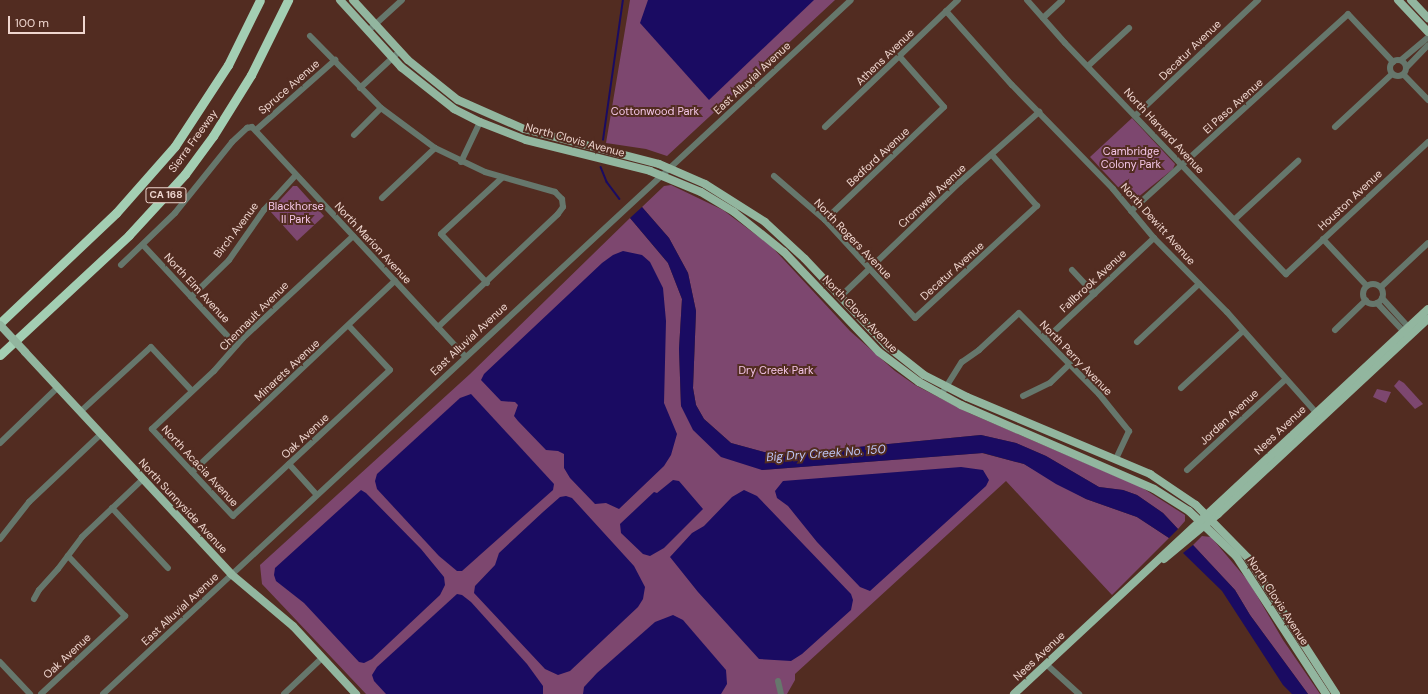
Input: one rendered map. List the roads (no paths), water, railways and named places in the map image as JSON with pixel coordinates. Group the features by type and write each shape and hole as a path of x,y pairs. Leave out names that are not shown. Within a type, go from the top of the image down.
{"highway":[{"name":"Sierra Freeway","path":"0,324 116,213 175,146 228,66 260,0"},
{"name":"Sierra Freeway","path":"0,355 129,235 185,174 213,136 251,75 288,0"}],"main road":[{"name":"North Clovis Avenue","path":"340,0 392,58 438,98 480,122 526,140 662,175 701,192 734,212 784,252 878,352 919,382 941,395 1154,489 1202,522 1236,556 1326,694"},
{"name":"North Clovis Avenue","path":"352,0 400,51 430,79 458,100 499,120 534,132 669,168 705,184 765,222 788,242 891,349 924,375 946,388 1066,440 1150,474 1210,516 1259,574 1293,630 1336,694"},
{"path":"1398,0 1428,32"},
{"path":"1411,0 1428,18"},
{"path":"480,122 494,124 526,135 534,132"},
{"path":"784,252 801,263 832,295 840,297"},
{"name":"Nees Avenue","path":"1409,332 1428,309"},
{"name":"Nees Avenue","path":"1014,694 1210,516 1318,414 1409,332 1428,319"},
{"name":"North Sunnyside Avenue","path":"0,324 231,574 293,626 356,694"}],"street":[{"path":"368,31 402,0"},
{"name":"East Alluvial Avenue","path":"103,694 316,494 851,0"},
{"name":"Athens Avenue","path":"825,127 958,0"},
{"name":"North Harvard Avenue","path":"1027,0 1136,115 1181,165 1235,219 1286,274"},
{"path":"1043,18 1062,0"},
{"name":"Decatur Avenue","path":"1136,115 1258,0"},
{"name":"North Dewitt Avenue","path":"946,11 1318,414"},
{"name":"El Paso Avenue","path":"1131,211 1348,14 1393,62"},
{"path":"1088,66 1129,28"},
{"path":"310,36 381,108 435,148 461,162 502,178 555,192 563,203 558,214 438,328"},
{"path":"1428,36 1401,60 1393,62 1390,69 1392,74 1398,77 1404,74 1407,67 1428,45"},
{"path":"360,88 400,51"},
{"name":"Bedford Avenue","path":"825,220 944,108 900,57"},
{"name":"Spruce Avenue","path":"256,130 335,60"},
{"path":"1401,60 1407,67"},
{"path":"1335,127 1392,74"},
{"path":"1404,74 1428,100"},
{"path":"354,135 381,108"},
{"name":"Cromwell Avenue","path":"840,297 960,182 1039,112"},
{"path":"461,162 480,122"},
{"name":"North Marion Avenue","path":"143,245 175,214 232,142 250,126 256,130 465,356"},
{"name":"Houston Avenue","path":"1286,274 1428,142"},
{"path":"382,198 435,148"},
{"name":"Decatur Avenue","path":"915,318 1037,206 992,155"},
{"path":"1235,219 1298,161"},
{"name":"Birch Avenue","path":"191,297 229,260 264,210 296,175"},
{"name":"North Rogers Avenue","path":"774,176 825,220 869,270 915,318"},
{"path":"487,283 441,234 502,178"},
{"name":"Chennault Avenue","path":"152,429 214,371 236,345 353,236"},
{"name":"Fallbrook Avenue","path":"1046,339 1154,238"},
{"path":"1323,240 1367,286"},
{"path":"1381,287 1428,243"},
{"path":"121,265 143,245"},
{"name":"North Elm Avenue","path":"143,245 236,345"},
{"path":"1072,270 1094,294"},
{"name":"Minarets Avenue","path":"192,472 349,326 395,281"},
{"path":"1137,342 1199,284"},
{"path":"1367,286 1374,284 1381,287"},
{"path":"1366,300 1364,293 1367,286"},
{"path":"1381,287 1382,298 1409,332"},
{"path":"1377,303 1382,298"},
{"path":"1366,300 1377,303 1409,332"},
{"path":"1335,330 1366,300"},
{"name":"North Perry Avenue","path":"946,388 962,362 979,350 1019,313 1099,394 1129,431 1116,459"},
{"name":"Oak Avenue","path":"234,516 390,370 349,326"},
{"path":"1181,388 1243,331"},
{"path":"80,412 151,347 192,391"},
{"path":"1023,396 1050,383 1070,364"},
{"name":"Jordan Avenue","path":"1186,470 1286,379"},
{"path":"0,443 58,387"},
{"path":"941,395 946,388"},
{"name":"North Acacia Avenue","path":"152,429 234,516"},
{"path":"0,539 28,502 101,434"},
{"path":"289,464 316,494"},
{"path":"34,599 38,590 68,556 82,537 143,479"},
{"path":"112,508 168,568"},
{"name":"Oak Avenue","path":"41,694 124,616 68,556"},
{"path":"284,694 322,658"},
{"path":"0,662 30,694"},
{"path":"1046,664 1080,694"},
{"path":"778,681 781,694"}],"water":[{"path":"648,0 814,0 709,100 640,23"},
{"path":"642,207 669,238 688,273 696,311 693,388 696,405 704,419 731,443 764,452 796,453 981,435 1016,443 1046,456 1099,487 1123,490 1137,495 1163,513 1178,529 1169,538 1137,517 1086,499 1056,484 1024,464 983,453 762,470 721,457 693,430 681,406 679,349 682,299 668,263 630,218"},
{"path":"623,251 642,255 650,262 663,288 666,321 664,403 677,434 671,455 664,466 619,509 606,503 595,504 570,478 564,468 564,454 558,451 546,450 514,416 518,405 515,402 501,401 481,380 484,374 602,263 613,255"},
{"path":"471,394 554,484 553,490 462,571 457,571 439,556 377,489 375,481 377,474 460,398"},
{"path":"961,467 983,470 989,480 986,486 870,591 860,587 817,542 788,506 777,498 775,491 783,481"},
{"path":"673,480 679,481 703,509 664,548 650,556 643,554 621,533 620,524 654,492 657,493"},
{"path":"361,490 366,493 421,549 444,577 445,585 440,595 372,659 364,663 359,662 304,603 276,581 274,575 275,568"},
{"path":"744,490 757,496 851,594 853,600 851,610 802,654 791,661 759,659 698,592 670,557 692,533 704,526 732,497"},
{"path":"566,496 572,498 634,566 645,587 643,599 638,607 570,671 558,675 545,669 474,593 475,586 495,565 499,553 560,497"},
{"path":"1193,545 1235,590 1250,615 1308,694 1292,694 1283,685 1222,591 1183,553"},
{"path":"457,594 462,595 471,602 527,664 543,686 543,694 386,694 374,681 372,675 377,667"},
{"path":"673,615 683,620 726,670 727,684 721,694 583,694 584,687 597,673 655,622"}],"waterway":[{"name":"Big Dry Creek No. 150","path":"603,140 623,0"},
{"name":"Big Dry Creek No. 150","path":"601,167 607,182 620,199"}],"park label":[{"name":"Cottonwood Park","path":"655,111"},
{"name":"Cambridge Colony Park","path":"1131,158"},
{"name":"Blackhorse II Park","path":"296,213"},
{"name":"Dry Creek Park","path":"776,370"}]}
